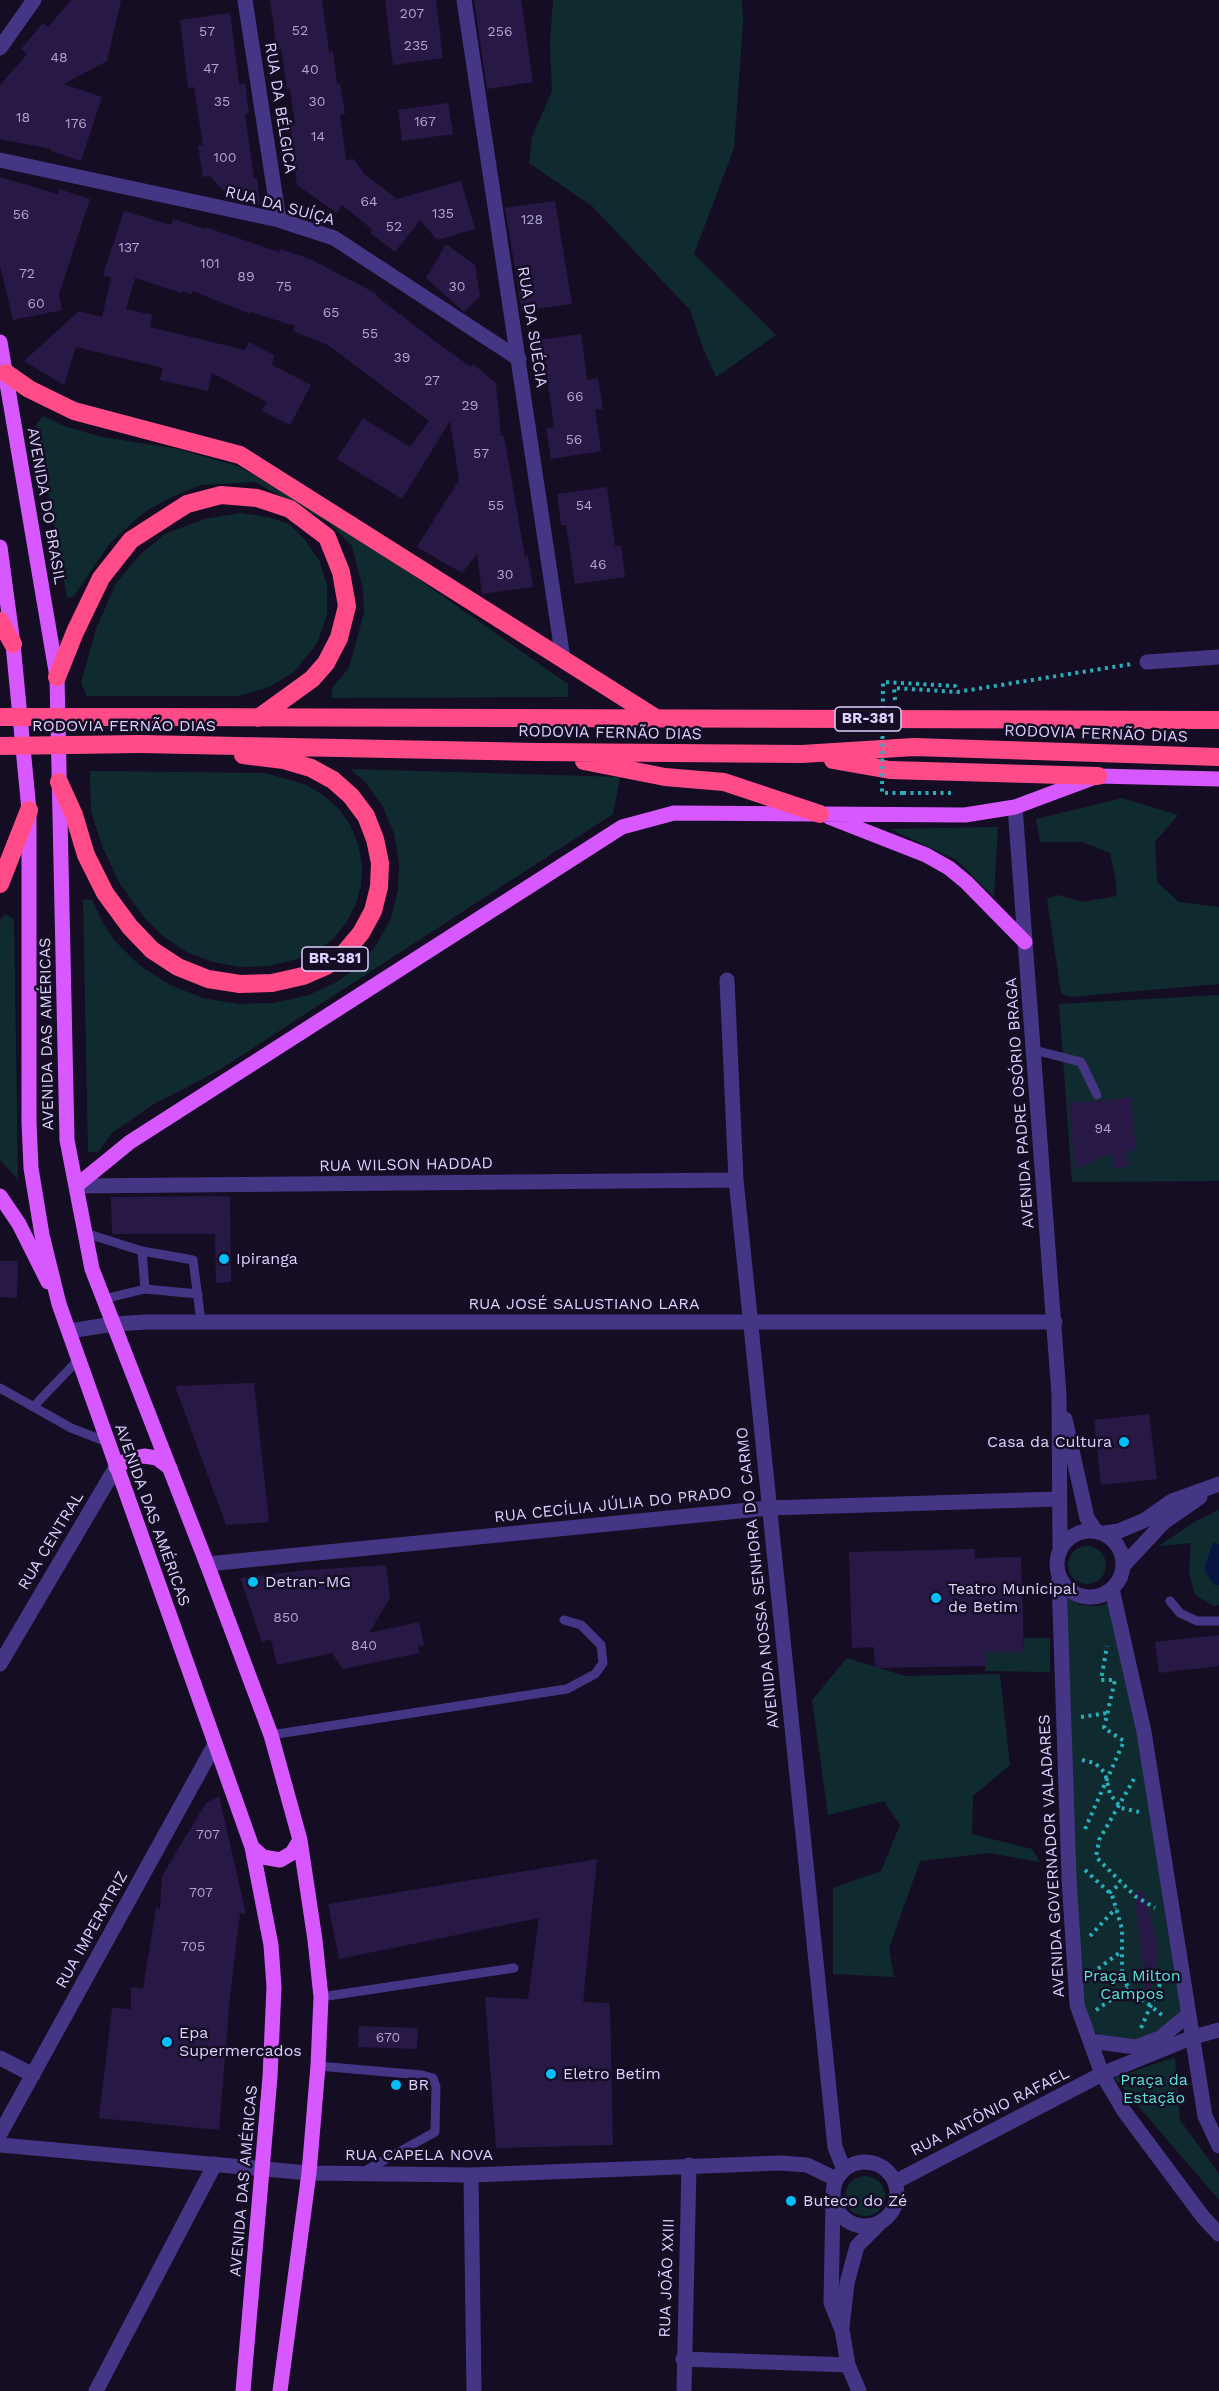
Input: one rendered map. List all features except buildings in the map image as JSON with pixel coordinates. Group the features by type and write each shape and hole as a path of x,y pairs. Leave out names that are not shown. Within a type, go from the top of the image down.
{"highway":[{"path":"6,373 29,389 74,411 240,455 656,718"},
{"path":"57,677 75,632 101,578 131,540 187,504 221,495 257,498 290,509 327,537 341,572 347,606 339,638 326,663 312,679 258,718"},
{"path":"0,621 13,644"},
{"name":"RODOVIA FERNÃO DIAS","path":"0,717 1219,720"},
{"name":"RODOVIA FERNÃO DIAS","path":"0,746 149,744 538,753 802,754 914,747 1219,757"},
{"name":"BR-381","path":"59,782 74,815 86,855 105,893 130,927 152,950 178,967 208,979 240,984 272,983 310,973 326,966 345,952 361,933 373,911 379,887 380,863 375,839 366,816 351,796 333,780 311,768 284,760 149,744"},
{"path":"538,753 665,777 724,782 820,814"},
{"path":"802,754 890,770 1098,776"},
{"path":"0,884 29,810"}],"main road":[{"name":"AVENIDA DO BRASIL","path":"0,342 57,677"},
{"path":"0,547 13,644"},
{"name":"AVENIDA DAS AMÉRICAS","path":"13,644 29,810 31,1168 42,1235 59,1304 252,1847 271,1945 274,1987 264,2169 243,2391"},
{"name":"AVENIDA DAS AMÉRICAS","path":"57,677 67,1140 92,1269 271,1735 300,1840 321,1997 309,2173 280,2391"},
{"path":"76,1186 130,1142 622,827 674,813 964,815 1015,807 1098,776 1219,779"},
{"path":"820,814 926,855 949,868 966,882 1025,942"},
{"path":"0,1196 19,1224 59,1304"},
{"path":"116,1467 129,1459 144,1456 157,1458 170,1468"},
{"path":"252,1847 263,1857 280,1860 292,1852 300,1840"}],"street":[{"path":"0,48 34,0"},
{"name":"RUA DA BÉLGICA","path":"245,0 279,220"},
{"name":"RUA DA SUÉCIA","path":"464,0 563,659"},
{"name":"RUA DA SUÍÇA","path":"0,160 279,220 334,238 519,359"},
{"path":"1148,662 1219,657"},
{"name":"AVENIDA PADRE OSÓRIO BRAGA","path":"1015,807 1055,1322 1059,1395 1060,1548"},
{"name":"AVENIDA NOSSA SENHORA DO CARMO","path":"727,980 736,1180 835,2148 840,2174"},
{"name":"RUA WILSON HADDAD","path":"76,1186 736,1180"},
{"name":"RUA JOSÉ SALUSTIANO LARA","path":"69,1331 114,1324 201,1322 1055,1322"},
{"name":"AVENIDA PADRE OSÓRIO BRAGA","path":"1059,1395 1087,1518 1100,1532"},
{"name":"RUA CENTRAL","path":"2,1654 116,1467"},
{"path":"1216,1486 1164,1522 1124,1565 1118,1582 1112,1589 1096,1597 1079,1596 1059,1578 1057,1558 1060,1548 1072,1535 1119,1531 1145,1520 1172,1501 1216,1486"},
{"name":"RUA CECÍLIA JÚLIA DO PRADO","path":"207,1564 769,1508 1058,1499"},
{"path":"1100,1532 1119,1547 1124,1565"},
{"name":"AVENIDA GOVERNADOR VALADARES","path":"1059,1578 1069,1878 1077,2005 1102,2074 1124,2111 1203,2217 1219,2234"},
{"path":"1112,1589 1144,1732 1205,2116 1219,2146"},
{"name":"RUA IMPERATRIZ","path":"0,2134 215,1744"},
{"path":"1090,2041 1136,2047 1160,2038 1188,2015"},
{"name":"RUA ANTÔNIO RAFAEL","path":"895,2182 1102,2074 1193,2037 1219,2030"},
{"path":"0,2058 33,2075"},
{"name":"RUA CAPELA NOVA","path":"0,2145 309,2173 471,2175 780,2163 807,2165 840,2174"},
{"path":"842,2330 847,2283 856,2246 883,2221 895,2206 897,2197 895,2182 888,2171 873,2163 856,2163 840,2174 832,2190 831,2303 842,2330 848,2365 859,2391"},
{"path":"96,2391 215,2164"},
{"name":"RUA JOÃO XXIII","path":"684,2391 689,2165"},
{"path":"471,2175 474,2391"},
{"path":"833,2202 837,2211 853,2224 863,2226 883,2221"},
{"path":"683,2360 848,2365"}],"lane":[{"path":"1034,1050 1081,1062 1097,1095"},
{"path":"85,1233 142,1251 193,1260 201,1322"},
{"path":"142,1251 145,1289"},
{"path":"104,1299 145,1289 198,1294"},
{"path":"33,1407 79,1359"},
{"path":"0,1388 71,1428 107,1442"},
{"path":"1170,1601 1180,1613 1197,1621 1219,1621"},
{"path":"271,1735 567,1689 595,1674 603,1662 601,1645 581,1625 564,1620"},
{"path":"321,1997 514,1968"},
{"path":"318,2066 422,2074 433,2078 436,2087 435,2132 362,2173"}],"path":[{"path":"896,719 894,688 957,692 1148,662"},
{"path":"953,794 882,793 883,682 955,686 957,692"},
{"path":"1082,1824 1083,1834 1124,1741 1104,1728 1115,1680 1101,1680 1109,1644 1114,1653"},
{"path":"1118,1672 1121,1681"},
{"path":"1081,1707 1082,1728"},
{"path":"1082,1717 1107,1713"},
{"path":"1081,1749 1082,1770"},
{"path":"1081,1760 1095,1763 1104,1773 1110,1794 1118,1805 1142,1812 1141,1803"},
{"path":"1138,1784 1137,1774 1099,1840 1096,1857 1135,1896 1161,1912 1158,1900"},
{"path":"1083,1878 1083,1866 1109,1893 1116,1908 1122,1929 1122,1972 1128,1988 1164,2017"},
{"path":"1109,1893 1121,1883"},
{"path":"1085,1931 1086,1941 1116,1908"},
{"path":"1088,1966 1089,1975 1122,1951"},
{"path":"1140,2031 1164,1979 1166,1967"},
{"path":"1096,2011 1128,1988"},
{"path":"1093,2002 1100,2020"}],"green space":[{"path":"553,0 742,0 743,24 734,148 694,254 776,335 716,377 690,310 592,206 529,163 532,137 552,91 550,44"},
{"path":"43,416 64,426 102,437 178,449 240,467 344,527 568,684 568,697 332,698 332,688 349,668 364,613 363,589 352,546 329,523 255,482 201,485 169,498 143,513 109,544 74,596 67,598 36,425"},
{"path":"241,513 268,517 289,524 305,540 319,560 327,585 327,615 317,643 294,672 269,687 238,696 87,696 81,683 96,629 116,583 140,555 165,534 204,519"},
{"path":"350,769 620,777 613,814 216,1072 154,1104 112,1133 98,1152 88,1152 83,899 92,900 114,940 139,965 170,985 203,998 238,1004 274,1003 309,995 335,983 359,966 377,944 391,918 398,890 399,862 394,833 383,807 366,783"},
{"path":"90,771 265,773 304,784 322,794 338,808 350,825 358,844 362,864 361,885 356,904 346,923 333,939 317,951 269,966 241,967 213,962 187,952 163,936 143,916 120,884 103,848 91,811"},
{"path":"1122,798 1178,815 1155,842 1157,882 1179,902 1219,907 1219,984 1069,997 1061,993 1047,899 1058,895 1082,902 1117,896 1115,876 1110,853 1082,842 1040,842 1036,819"},
{"path":"998,827 994,897 957,860 890,829"},
{"path":"5,914 14,919 18,1180 0,1160 0,920"},
{"path":"1219,995 1219,1181 1072,1182 1059,1004"},
{"path":"1219,1510 1219,1605 1214,1606 1195,1595 1189,1572 1191,1543 1159,1546 1194,1522"},
{"path":"1087,1546 1101,1551 1106,1565 1101,1579 1087,1584 1073,1579 1068,1565 1073,1551"},
{"name":"Praça Milton Campos","path":"1066,1597 1080,1605 1100,1606 1110,1602 1130,1678 1185,2014 1145,2041 1103,2037 1094,2031 1084,2015 1072,1884"},
{"path":"1024,1638 1050,1638 1050,1672 985,1671 986,1652 1024,1651"},
{"path":"847,1658 905,1676 1000,1674 1010,1765 973,1796 972,1834 1032,1849 1040,1862 989,1853 920,1861 889,1948 894,1977 833,1974 833,1888 881,1871 900,1825 884,1801 828,1815 812,1700"},
{"name":"Praça da Estação","path":"1175,2057 1180,2120 1219,2174 1219,2200 1114,2078"},
{"path":"865,2176 879,2182 885,2196 879,2210 865,2216 851,2210 845,2196 851,2182"}],"shaded area":[{"path":"1213,1542 1219,1544 1219,1585 1214,1585 1204,1569"}],"place":[{"name":"Ipiranga","path":"224,1259"},
{"name":"Casa da Cultura","path":"1124,1442"},
{"name":"Detran-MG","path":"253,1582"},
{"name":"Teatro Municipal de Betim","path":"936,1598"},
{"name":"Epa Supermercados","path":"167,2042"},
{"name":"Eletro Betim","path":"551,2074"},
{"name":"BR","path":"396,2085"},
{"name":"Buteco do Zé","path":"791,2201"}]}
